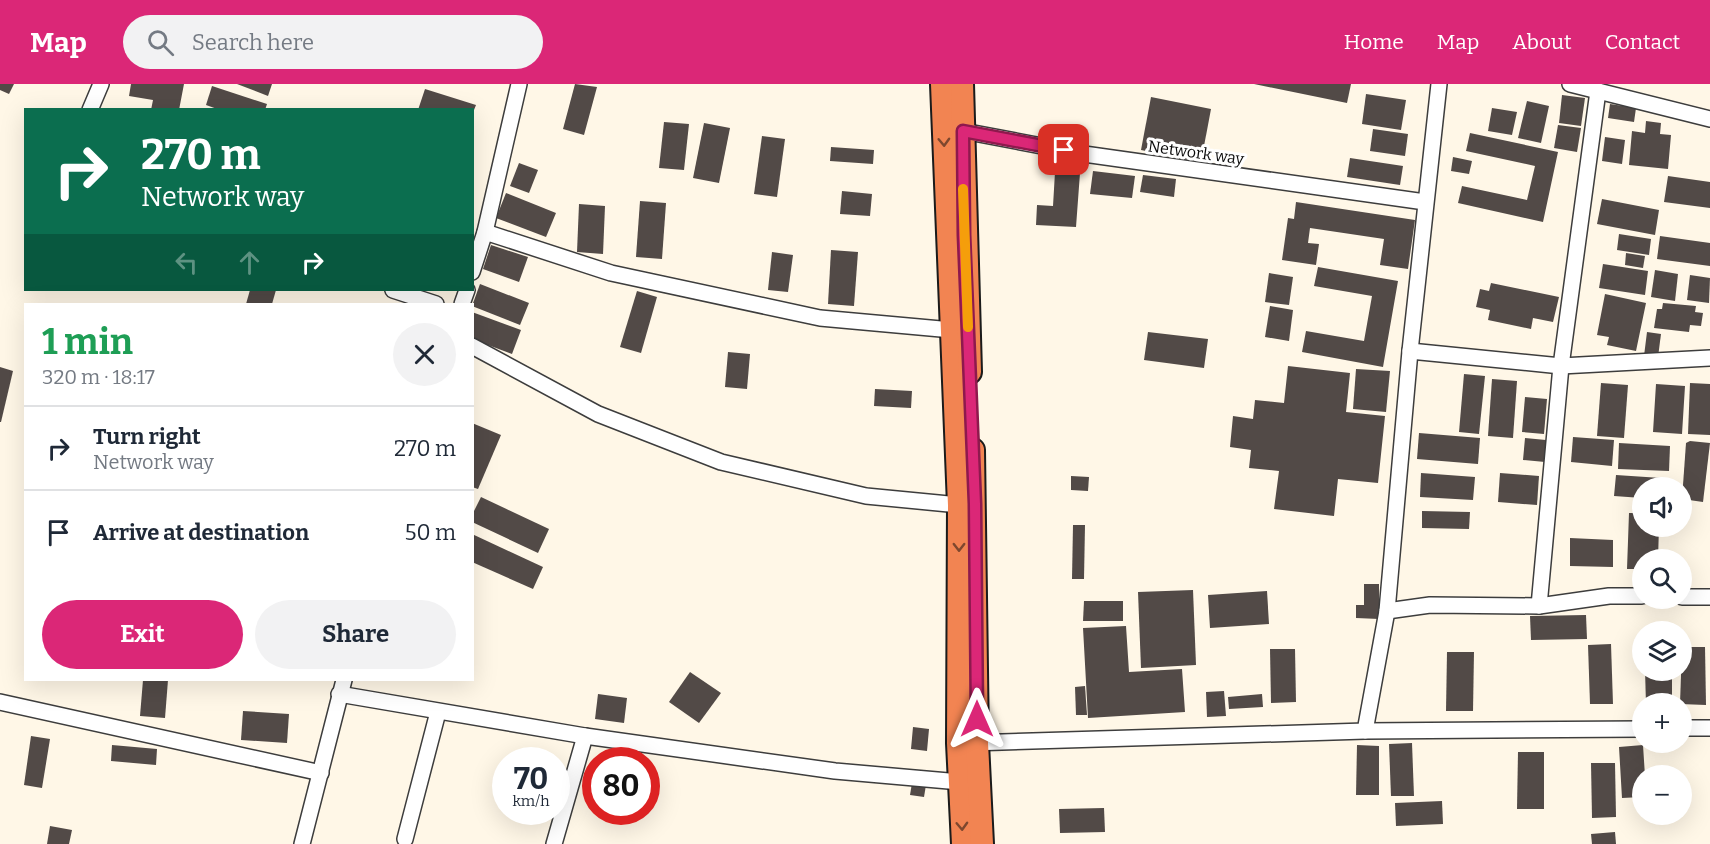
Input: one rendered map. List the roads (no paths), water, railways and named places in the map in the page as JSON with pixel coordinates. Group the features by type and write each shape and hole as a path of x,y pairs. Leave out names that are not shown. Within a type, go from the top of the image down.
{"highway":[{"path":"942,84 968,743 981,844"},
{"path":"962,84 964,235 975,504 968,743 960,782 963,844"}],"street":[{"path":"91,108 101,84"},
{"path":"474,266 485,232 519,84"},
{"path":"1365,731 1387,610 1410,351 1439,84"},
{"path":"1569,84 1710,119"},
{"path":"1539,606 1561,366 1598,91"},
{"name":"Network way","path":"963,131 1084,154 1425,202"},
{"path":"485,232 611,273 808,315 952,330"},
{"path":"396,291 433,303"},
{"path":"474,347 598,414 722,462 866,496 959,505"},
{"path":"1410,351 1561,366 1710,358"},
{"path":"1387,610 1430,605 1539,606 1609,596 1632,596"},
{"path":"1692,597 1710,597"},
{"path":"302,844 342,687 438,712 585,736 835,771 960,782"},
{"path":"0,702 321,773"},
{"path":"405,839 438,712"},
{"path":"1692,728 1710,728"},
{"path":"968,743 1365,731 1632,729"},
{"path":"554,844 585,736"}]}
